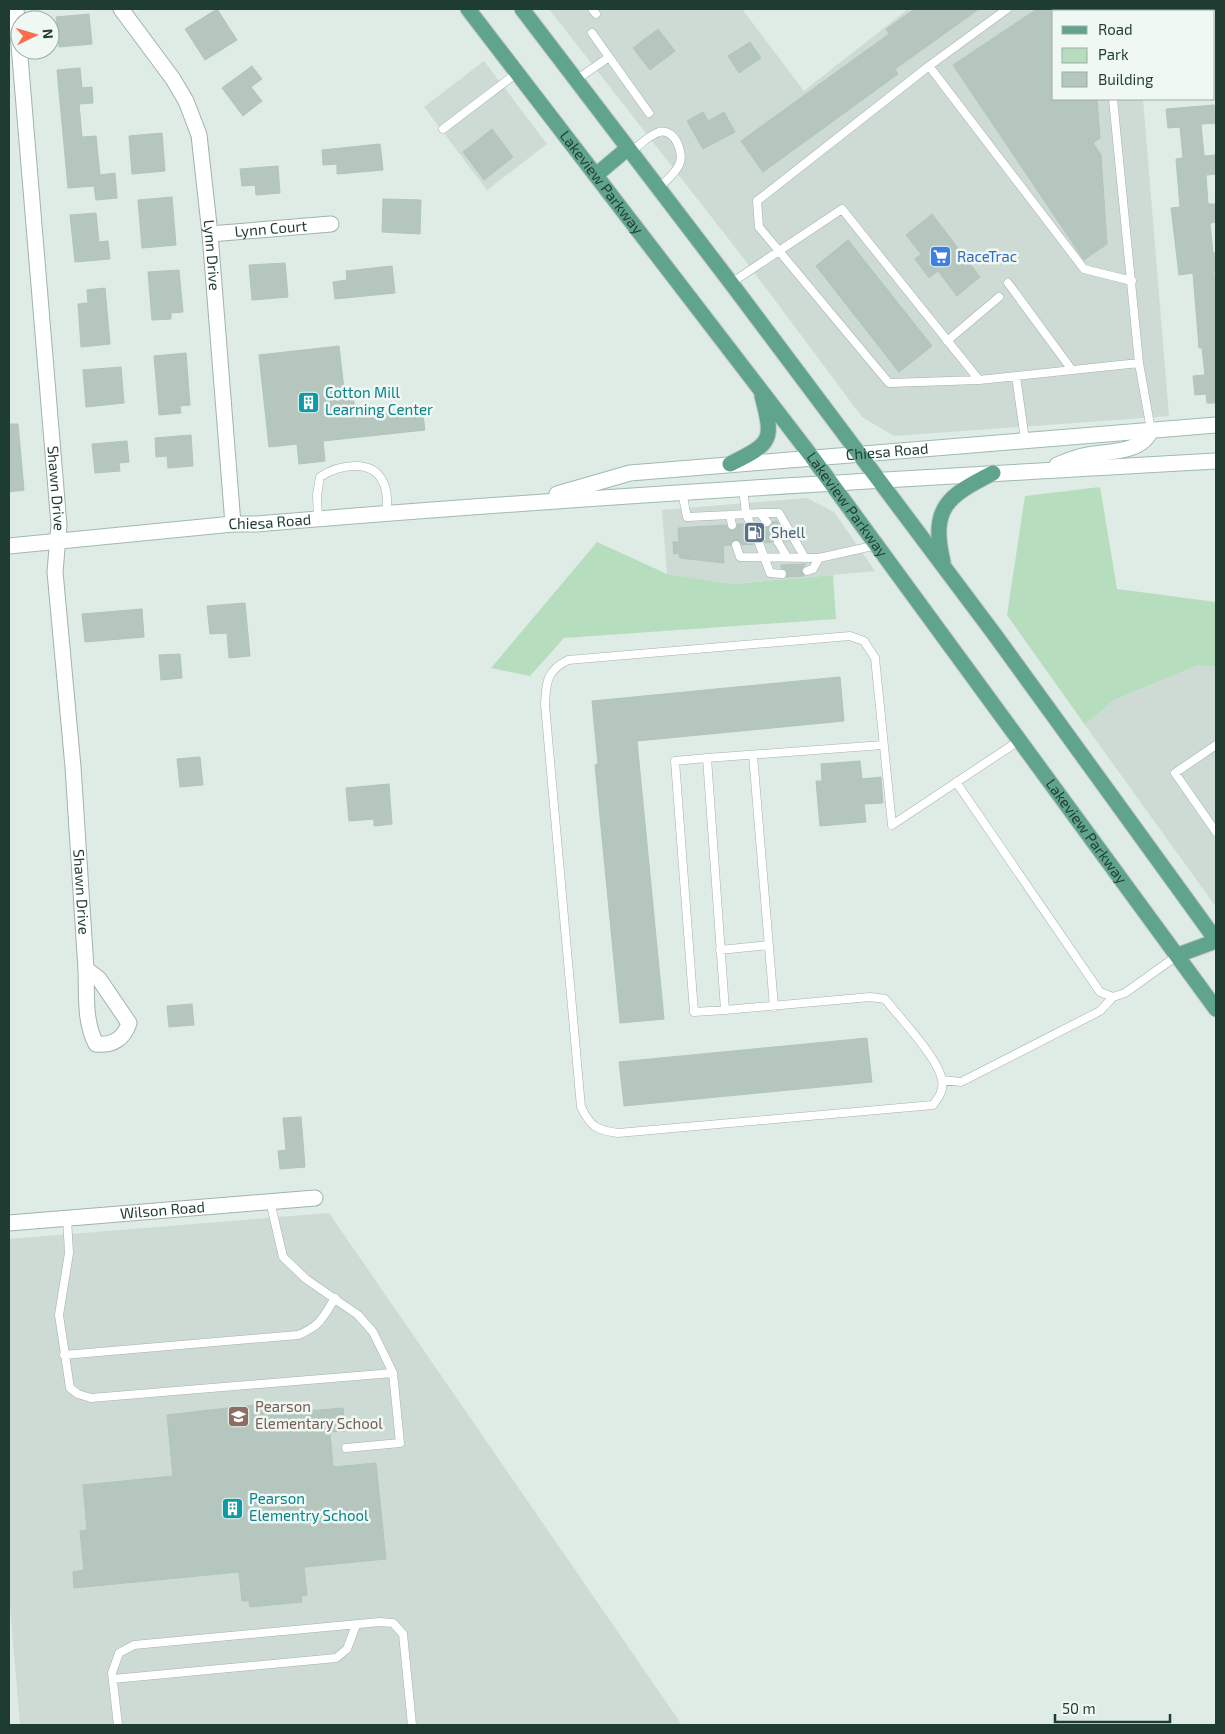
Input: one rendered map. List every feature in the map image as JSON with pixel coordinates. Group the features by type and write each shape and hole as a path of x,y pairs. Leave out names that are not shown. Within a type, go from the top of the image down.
{"main road":[{"name":"Lakeview Parkway","path":"468,9 812,457 1216,1009"},
{"path":"528,11 576,80 859,453 876,479 944,568 1216,940 1178,955"},
{"path":"596,175 629,150"},
{"path":"730,464 764,446 767,439 769,424 760,390"},
{"path":"944,568 938,541 939,517 949,501 962,489 993,473"}],"street":[{"name":"Shawn Drive","path":"16,9 58,515 55,572 74,776 88,1025 96,1044 114,1042 126,1032 129,1023 99,978 86,969"},
{"name":"Lynn Drive","path":"121,9 173,79 194,119 203,158 233,524"},
{"name":"Lynn Court","path":"210,234 331,224"},
{"name":"Chiesa Road","path":"532,502 630,473 1216,425"},
{"path":"1041,471 1080,456 1119,451 1135,446 1144,441 1151,430"},
{"name":"Chiesa Road","path":"9,546 233,524 532,502 876,479 1216,461"},
{"name":"Wilson Road","path":"9,1223 315,1198"}],"lane":[{"path":"1007,9 929,66 757,201 759,227 889,383 979,380 1139,363"},
{"path":"592,33 649,113"},
{"path":"576,80 609,57"},
{"path":"929,66 1084,269 1132,281"},
{"path":"444,129 518,73"},
{"path":"1114,100 1139,363 1151,430"},
{"path":"629,150 658,132 665,132 675,139 680,149 680,164 673,175 658,188"},
{"path":"731,282 842,209 979,380"},
{"path":"1008,283 1072,370"},
{"path":"947,340 999,297"},
{"path":"1016,376 1025,440"},
{"path":"318,519 317,494 320,477 329,472 352,466 366,468 376,473 383,482 387,513"},
{"path":"743,488 746,514 750,523"},
{"path":"682,492 687,517 779,513 805,558"},
{"path":"760,513 767,522"},
{"path":"730,515 732,524"},
{"path":"778,542 787,557"},
{"path":"759,543 770,574 782,574"},
{"path":"736,545 740,557 819,558 876,545"},
{"path":"806,571 812,569 819,558"},
{"path":"883,745 674,761 694,1012 774,1007 870,997 885,999 935,1063 942,1080 941,1094 933,1105 618,1133 602,1131 590,1124 581,1108 545,705 546,684 556,666 568,660 850,636 864,641 875,658 892,826 1020,740"},
{"path":"1216,745 1175,773 1216,832"},
{"path":"753,755 774,1007"},
{"path":"707,758 724,1010"},
{"path":"956,782 1100,992 1113,997"},
{"path":"720,950 768,945"},
{"path":"942,1080 961,1082 1100,1011 1113,997 1125,993 1178,955"},
{"path":"270,1202 283,1257 306,1279 358,1315 373,1332 393,1373 400,1443 346,1448"},
{"path":"67,1218 69,1253 59,1315 70,1388 78,1394 91,1398 393,1373"},
{"path":"64,1355 298,1335 314,1329 322,1320 335,1298"},
{"path":"118,1725 112,1674 119,1653 134,1645 356,1624 393,1623 403,1634 412,1725"},
{"path":"113,1680 336,1658 347,1649 356,1624"}],"shaded area":[{"path":"549,9 742,9 804,91 908,9 1135,9 1052,10 1052,100 1143,100 1169,416 894,436 862,417 745,260"},
{"path":"484,61 547,144 487,190 424,107"},
{"path":"807,498 834,512 875,571 732,584 667,574 662,510"},
{"path":"1198,665 1216,667 1216,907 1085,725 1114,700"},
{"name":"Pearson Elementary School","path":"329,1213 682,1725 20,1725 9,1594 9,1239"}],"green space":[{"path":"1100,487 1117,589 1216,602 1216,667 1198,665 1114,700 1085,725 1007,615 1025,496"},
{"path":"597,542 667,574 732,584 833,575 836,619 564,638 530,676 491,668"}],"building":[{"path":"217,9 237,40 205,60 185,29"},
{"path":"915,9 979,9 895,69 898,74 763,172 741,141 889,34 886,29"},
{"path":"1037,9 1054,9 1052,10 1052,100 1097,100 1100,138 1093,143 1101,155 1107,244 1084,260 953,65"},
{"path":"89,14 92,44 60,47 60,17"},
{"path":"658,29 675,51 650,70 633,48"},
{"path":"750,42 761,58 739,73 728,56"},
{"path":"252,66 262,79 251,87 262,101 243,116 222,88"},
{"path":"80,68 82,88 92,87 93,103 79,104 82,137 96,136 100,175 115,173 117,198 96,200 94,186 68,188 57,70"},
{"path":"1214,105 1216,123 1201,124 1204,156 1216,155 1216,174 1206,175 1208,204 1216,204 1216,222 1210,223 1213,253 1216,253 1216,271 1214,272 1216,303 1216,403 1207,403 1206,394 1195,395 1193,376 1205,375 1202,348 1199,348 1193,273 1179,275 1171,208 1180,207 1176,159 1183,158 1180,127 1168,128 1166,109"},
{"path":"703,112 708,121 724,112 735,132 703,149 687,121"},
{"path":"492,129 513,157 484,180 463,152"},
{"path":"162,133 165,171 132,174 129,136"},
{"path":"380,144 383,170 337,174 337,164 323,165 322,150"},
{"path":"278,166 280,193 256,195 255,185 242,186 240,169"},
{"path":"172,197 176,245 142,248 138,200"},
{"path":"383,199 421,200 420,234 382,232"},
{"path":"96,213 99,242 108,241 110,259 75,262 70,215"},
{"name":"RaceTrac","path":"932,214 980,277 957,296 938,271 929,278 915,259 921,254 906,235"},
{"path":"848,240 932,346 899,372 816,266"},
{"path":"285,263 288,297 252,300 249,265"},
{"path":"392,266 395,293 335,299 333,282 347,280 346,271"},
{"path":"179,270 183,312 171,313 171,319 152,320 148,272"},
{"path":"105,288 110,344 81,347 78,304 88,303 87,290"},
{"name":"Cotton Mill Learning Center","path":"339,346 345,398 353,397 355,409 377,406 377,414 422,409 425,430 323,441 325,461 299,464 297,444 269,447 259,355"},
{"path":"186,353 190,405 180,406 181,413 159,415 154,356"},
{"path":"121,367 124,403 86,407 83,370"},
{"path":"9,424 18,424 24,490 9,492"},
{"path":"191,435 193,466 168,468 167,456 156,457 155,438"},
{"path":"127,441 129,462 119,463 120,471 95,473 92,444"},
{"path":"777,521 789,541 784,541 777,536 772,542 765,543 759,537 755,539 754,544 742,545 739,541 734,540 731,545 723,546 724,563 680,558 679,553 674,554 673,542 679,542 678,528 726,525 728,529 733,531 738,524 744,524 750,529 756,523 760,523 767,528"},
{"path":"806,564 801,570 804,576 786,577 787,571 781,568 781,565"},
{"path":"245,603 250,656 229,658 227,633 210,634 207,606"},
{"path":"142,609 144,637 85,642 82,614"},
{"path":"180,654 182,678 161,680 159,655"},
{"path":"840,677 844,721 637,741 664,1019 620,1023 595,765 598,764 592,701"},
{"path":"200,757 203,785 180,787 177,759"},
{"path":"860,761 862,779 881,777 883,803 864,804 866,822 820,826 816,781 822,781 821,764"},
{"path":"389,784 392,824 374,826 374,819 349,821 346,788"},
{"path":"192,1004 194,1025 169,1027 167,1006"},
{"path":"867,1038 872,1082 624,1106 619,1062"},
{"path":"301,1117 305,1167 280,1169 278,1151 286,1150 283,1118"},
{"name":"Pearson Elementry School","path":"254,1405 254,1409 296,1405 297,1412 343,1408 345,1431 330,1432 333,1467 376,1463 386,1559 304,1567 307,1595 301,1596 302,1602 250,1607 249,1601 242,1601 239,1572 74,1588 73,1572 84,1570 80,1531 87,1530 83,1485 173,1476 167,1415"}],"place":[{"name":"RaceTrac","path":"941,257"},
{"name":"Cotton Mill Learning Center","path":"309,402"},
{"name":"Shell","path":"755,533"},
{"name":"Pearson Elementary School","path":"239,1416"},
{"name":"Pearson Elementry School","path":"233,1508"}]}
